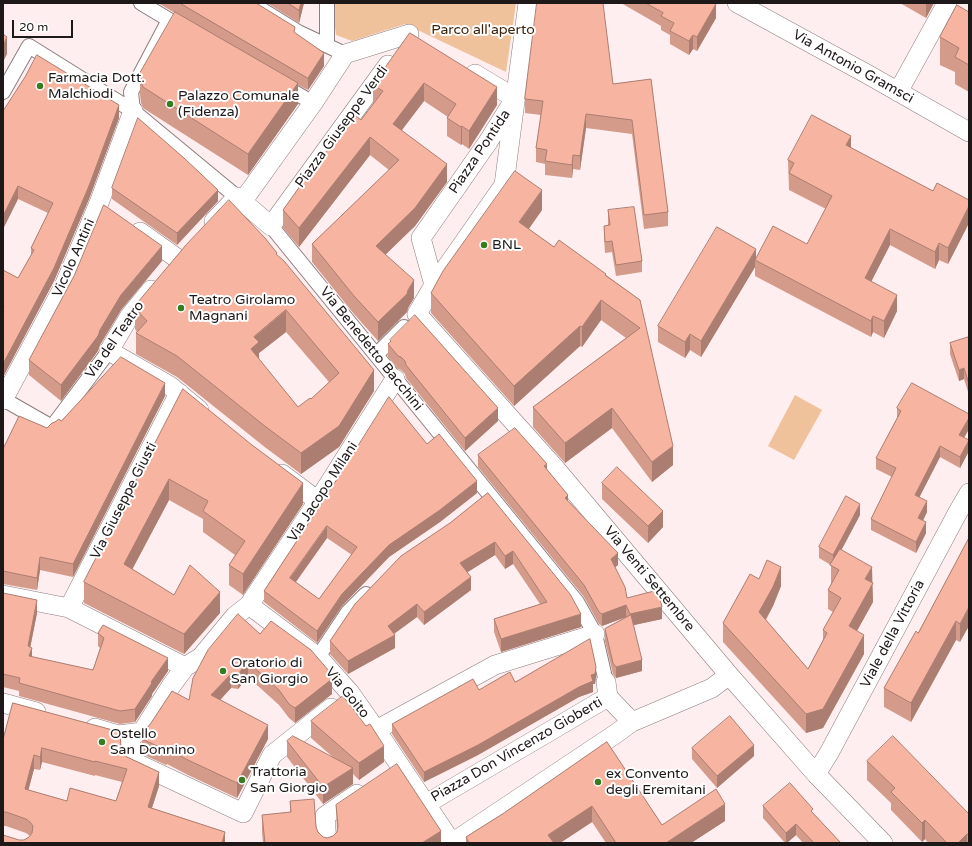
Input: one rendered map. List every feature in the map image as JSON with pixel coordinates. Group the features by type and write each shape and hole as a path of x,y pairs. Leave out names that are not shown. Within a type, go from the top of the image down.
{"street":[{"path":"142,3 199,37"},
{"path":"205,231 239,199 313,103 345,54 298,32 251,3"},
{"path":"327,3 327,45"},
{"path":"461,66 515,98 528,3"},
{"name":"Via Antonio Gramsci","path":"737,3 969,132"},
{"path":"898,92 947,3"},
{"path":"133,111 131,92 169,20"},
{"name":"Piazza Giuseppe Verdi","path":"271,226 415,38 345,54"},
{"name":"Via Benedetto Bacchini","path":"3,92 29,46 133,111 271,226 577,602 596,634 607,689"},
{"path":"273,80 313,103"},
{"name":"Piazza Pontida","path":"434,284 420,238 488,142 515,98"},
{"name":"Piazza Pontida","path":"417,314 434,284 504,185 515,98"},
{"name":"Vicolo Antini","path":"3,399 64,286 111,212 133,111"},
{"name":"Via del Teatro","path":"3,399 52,427 109,351 129,317 184,253 111,212"},
{"path":"376,355 417,314"},
{"name":"Via Venti Settembre","path":"417,314 555,468 729,675 816,774 883,843"},
{"path":"109,351 170,386 213,420"},
{"name":"Via Jacopo Milani","path":"185,667 202,656 235,616 249,605 395,379"},
{"name":"Via Giuseppe Giusti","path":"69,608 179,393"},
{"path":"271,466 318,500"},
{"name":"Viale della Vittoria","path":"816,774 963,515 969,493"},
{"path":"478,502 489,494"},
{"path":"318,658 348,612 374,585"},
{"path":"3,595 69,608 185,667 142,732 119,735 76,723"},
{"name":"Via Goito","path":"249,605 318,658 350,694 376,730 394,769"},
{"path":"376,730 495,666 596,634"},
{"name":"Piazza Don Vincenzo Gioberti","path":"394,769 426,804 452,843 632,722 712,688 729,675"},
{"path":"607,689 632,722"},
{"name":"Piazza Don Vincenzo Gioberti","path":"426,804 607,689"},
{"path":"130,734 132,761 243,813 272,755 350,694"},
{"path":"3,703 54,717"},
{"path":"327,843 324,816 369,786"}],"green space":[{"name":"Parco all'aperto","path":"332,3 516,3 506,72 405,24 352,41 336,35"},
{"path":"795,395 822,410 794,460 768,446"}],"building":[{"path":"180,3 256,3 295,27 294,32 324,53 308,78"},
{"path":"288,3 301,3 299,10"},
{"path":"537,3 603,3 613,84 651,79 668,212 644,215 632,120 586,114 580,156 573,155 572,165 545,161 547,150 536,148 543,101 525,99"},
{"path":"646,3 716,4 697,37 693,35 689,41 670,31 674,23 661,16 663,13"},
{"path":"957,5 969,12 969,65 955,57 959,48 940,37"},
{"name":"Palazzo Comunale (Fidenza)","path":"175,12 298,83 248,154 143,87 140,73"},
{"path":"410,33 497,87 469,131 447,118 456,104 424,83 393,124 447,164 415,208 376,246 414,280 407,294 378,322 354,296 312,244 399,160 370,137 299,228 283,210 310,172 355,115 361,120 383,91 373,85"},
{"path":"3,34 7,37 3,45"},
{"path":"37,55 119,105 89,186 54,268 3,364 3,270 18,278 34,250 31,248 53,203 18,186 3,216 3,111"},
{"path":"812,115 851,136 846,145 933,191 937,183 969,200 969,206 948,248 939,243 935,252 890,229 865,278 897,295 884,321 873,316 871,321 755,260 773,226 807,244 832,196 789,173 794,163 788,160"},
{"path":"138,118 218,190 177,233 112,188"},
{"path":"515,171 542,190 519,222 554,247 559,240 640,300 673,446 652,462 612,408 565,443 533,407 640,328 601,300 582,327 580,326 514,386 431,293 443,271"},
{"path":"229,200 265,238 277,253 276,254 284,261 374,370 339,426 301,453 177,356 136,333 147,321 135,308 138,302 186,245","holes":["286,310 339,373 311,399 310,398 298,407 251,349 259,342 254,337"]},
{"path":"104,205 162,246 121,295 98,336 61,385 29,360 74,276"},
{"path":"634,207 642,261 616,265 612,241 605,242 604,226 610,225 608,210"},
{"path":"717,227 756,249 701,341 690,334 685,342 658,326"},
{"path":"415,315 498,408 465,438 406,365 405,361 398,356 388,344 391,341 390,340"},
{"path":"969,337 969,384 964,368 959,370 950,343"},
{"path":"121,357 165,383 73,564 40,557 37,578 3,571 3,449 19,416 47,428 59,419 61,421"},
{"path":"912,383 969,414 969,418 959,435 969,440 960,457 940,446 915,495 927,501 918,518 926,522 916,542 871,519 896,468 876,458 901,411 897,408"},
{"path":"183,389 252,445 303,483 243,574 229,565 245,541 203,511 208,501 169,479 124,564 174,595 190,565 220,592 184,634 84,582"},
{"path":"389,397 427,444 439,434 477,481 440,510 389,545 342,594 317,631 264,591","holes":["327,526 357,547 319,599 290,578"]},
{"path":"515,428 547,464 544,466 568,495 565,498 618,553 611,559 625,587 627,598 654,591 660,598 662,607 630,614 626,605 602,614 599,612 584,585 478,455"},
{"path":"617,467 663,511 648,526 602,483"},
{"path":"488,493 570,594 581,614 501,639 494,619 547,602 513,551 505,556 495,542 460,563 471,577 424,612 417,604 388,626 395,635 348,661 330,641 355,604 401,556 450,523"},
{"path":"846,496 860,504 833,555 819,547"},
{"path":"969,538 969,607 960,624 956,621 911,703 884,688 916,631 918,633"},
{"path":"840,549 872,567 865,579 873,583 849,626 864,635 823,709 806,714 723,623 750,574 759,579 767,560 781,567 773,587 759,612 808,669 827,633 823,630 841,598 828,590 839,570 830,565"},
{"path":"3,593 37,600 28,646 32,648 29,656 93,670 104,638 98,633 103,625 168,658 151,682 152,683 135,709 120,711 19,683 20,678 3,674"},
{"path":"238,614 260,634 271,621 311,650 329,671 327,672 332,679 295,708 289,704 279,690 248,662 238,674 231,674 211,695 268,725 237,783 167,749 166,750 142,739 142,728 148,727 172,691 189,700 193,678 208,650"},
{"path":"631,615 642,660 616,667 613,663 605,629"},
{"path":"590,639 596,667 595,674 591,675 593,681 579,687 478,745 424,772 392,724 473,679 479,690 510,672 515,682"},
{"path":"343,696 366,726 370,724 384,746 359,763 311,721"},
{"path":"13,703 120,732 123,754 159,772 148,807 225,832 222,843 3,843 3,835 24,840 32,833 33,826 26,819 3,812 3,740","holes":["42,748 127,769 116,801 70,788 67,801 25,789 34,755 40,757"]},
{"path":"730,716 754,745 717,776 692,748"},
{"path":"293,736 353,768 323,787 287,741"},
{"path":"893,736 969,814 969,835 967,834 958,843 947,843 925,820 922,823 891,792 895,788 867,761"},
{"path":"607,742 662,825 716,789 725,804 666,843 616,843 592,806 548,835 554,843 469,843 466,837 504,813"},
{"path":"397,764 441,831 422,843 265,843 262,815 291,812 290,801 314,799 316,827 318,832 323,837 327,838 333,836 337,832 338,826 336,805"},
{"path":"790,783 813,809 811,811 841,843 814,843 796,824 786,833 763,806"}],"place":[{"name":"Farmacia Dott. Malchiodi","path":"40,86"},
{"name":"Palazzo Comunale (Fidenza)","path":"170,104"},
{"name":"BNL","path":"484,245"},
{"name":"Teatro Girolamo Magnani","path":"181,308"},
{"name":"Oratorio di San Giorgio","path":"223,671"},
{"name":"Ostello San Donnino","path":"102,742"},
{"name":"Trattoria San Giorgio","path":"242,780"},
{"name":"ex Convento degli Eremitani","path":"598,782"}]}
